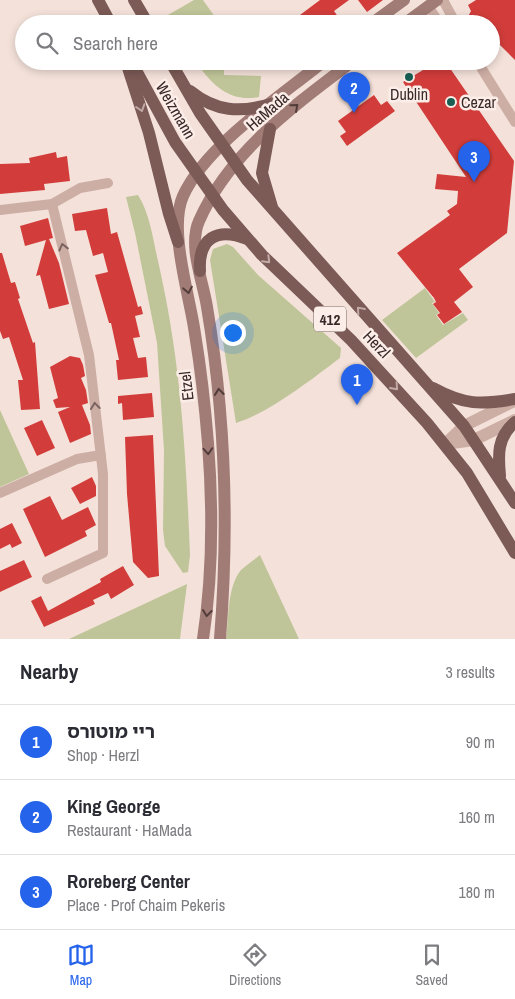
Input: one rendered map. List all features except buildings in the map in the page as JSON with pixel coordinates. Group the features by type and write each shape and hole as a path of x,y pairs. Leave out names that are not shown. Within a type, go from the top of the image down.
{"main road":[{"path":"98,0 106,15"},
{"path":"134,0 143,15"},
{"path":"383,15 404,0"},
{"path":"415,15 430,2"},
{"path":"128,70 149,133 168,214 178,242"},
{"name":"Weizmann","path":"136,70 162,120 197,173"},
{"name":"Weizmann","path":"175,70 234,164"},
{"name":"HaMada","path":"221,145 313,70"},
{"name":"HaMada","path":"214,196 234,164 270,129 342,70"},
{"path":"186,88 208,104 228,110 252,109 271,104"},
{"path":"270,129 262,173 275,214"},
{"name":"Etzel","path":"204,639 210,570 212,497 205,408 196,336 178,242 179,208 185,192 197,173 221,145"},
{"name":"Herzl","path":"234,164 275,214 464,426 501,479 515,503"},
{"name":"Herzl","path":"197,173 247,238 351,340 445,444 476,487 515,553"},
{"name":"Etzel","path":"214,196 197,228 196,246 214,348 224,439 226,552 220,639"},
{"path":"200,271 200,252 210,239 225,234 247,238"},
{"path":"428,385 453,398 473,403 515,400"},
{"path":"501,479 500,446 505,432 515,421"}],"street":[{"path":"443,0 451,15"},
{"path":"430,2 436,15"},
{"path":"483,70 513,116"},
{"path":"0,210 52,204 80,188 108,183"},
{"path":"47,579 103,553 104,486 89,355 52,204"},
{"path":"445,444 464,426 515,400"},
{"path":"445,444 474,440 515,421"},
{"path":"0,494 77,459 101,455"}],"green space":[{"path":"194,0 203,0 214,15 168,15"},
{"path":"203,70 224,70 224,75 261,76 259,97 239,97 230,94 214,84"},
{"path":"138,195 153,235 166,298 177,371 187,480 190,555 188,572 183,573 165,546 163,530 164,450 157,343 126,197"},
{"path":"227,244 233,247 258,275 341,348 340,358 303,385 262,412 236,423 210,260 213,249"},
{"path":"425,288 435,302 432,303 439,313 436,315 443,325 463,313 468,320 416,358 382,320"},
{"path":"0,410 29,474 0,487"},
{"path":"260,555 299,639 226,639 229,603 236,577 241,570"},
{"path":"187,584 180,639 69,639"}],"place":[{"name":"Dublin","path":"409,77"},
{"name":"Cezar","path":"451,102"},
{"name":"King George","path":"354,113"},
{"name":"Roreberg Center","path":"474,182"},
{"name":"ריי מוטורס","path":"357,405"}]}
